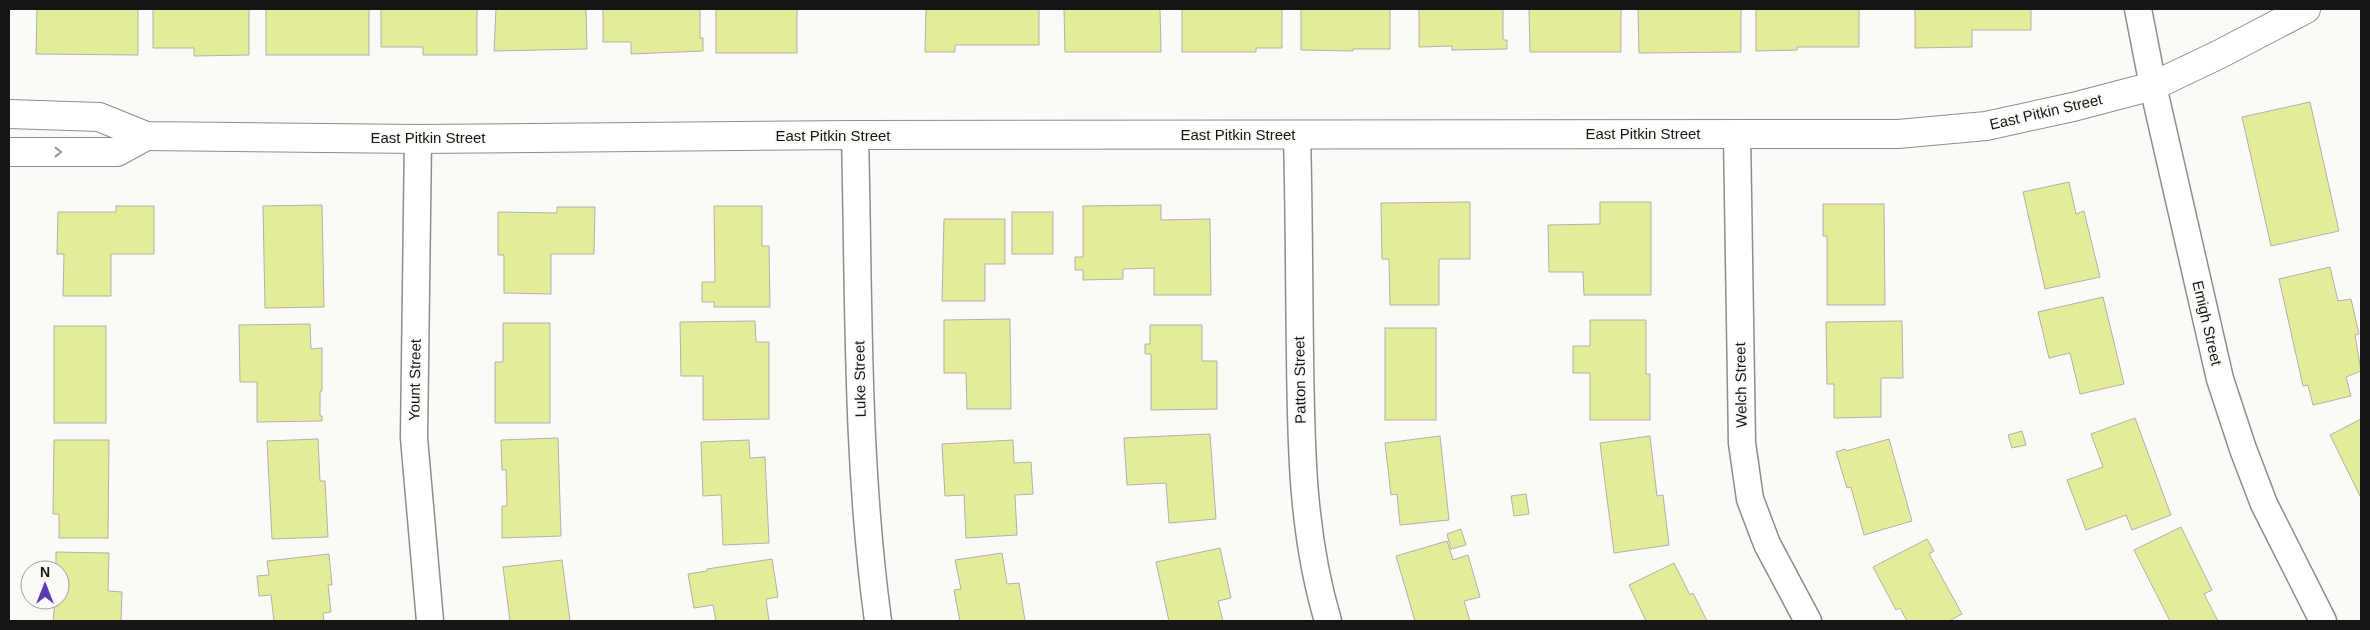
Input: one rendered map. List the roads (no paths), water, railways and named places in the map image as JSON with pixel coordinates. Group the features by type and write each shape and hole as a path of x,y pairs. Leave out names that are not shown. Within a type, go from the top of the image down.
{"street":[{"name":"Emigh Street","path":"2138,9 2153,86 2223,387 2242,449 2264,504 2323,621"},
{"name":"East Pitkin Street","path":"9,114 99,117 146,136 418,138 855,135 1898,134 1986,126 2074,107 2153,86 2220,54 2306,9"},
{"name":"Welch Street","path":"1736,134 1742,443 1750,499 1767,544 1808,621"},
{"name":"Luke Street","path":"855,135 861,436 870,563 878,621"},
{"name":"Patton Street","path":"1298,135 1301,462 1306,521 1319,590 1328,621"},
{"name":"East Pitkin Street","path":"9,152 117,152 146,136"},
{"name":"Yount Street","path":"418,138 414,438 430,621"}]}
